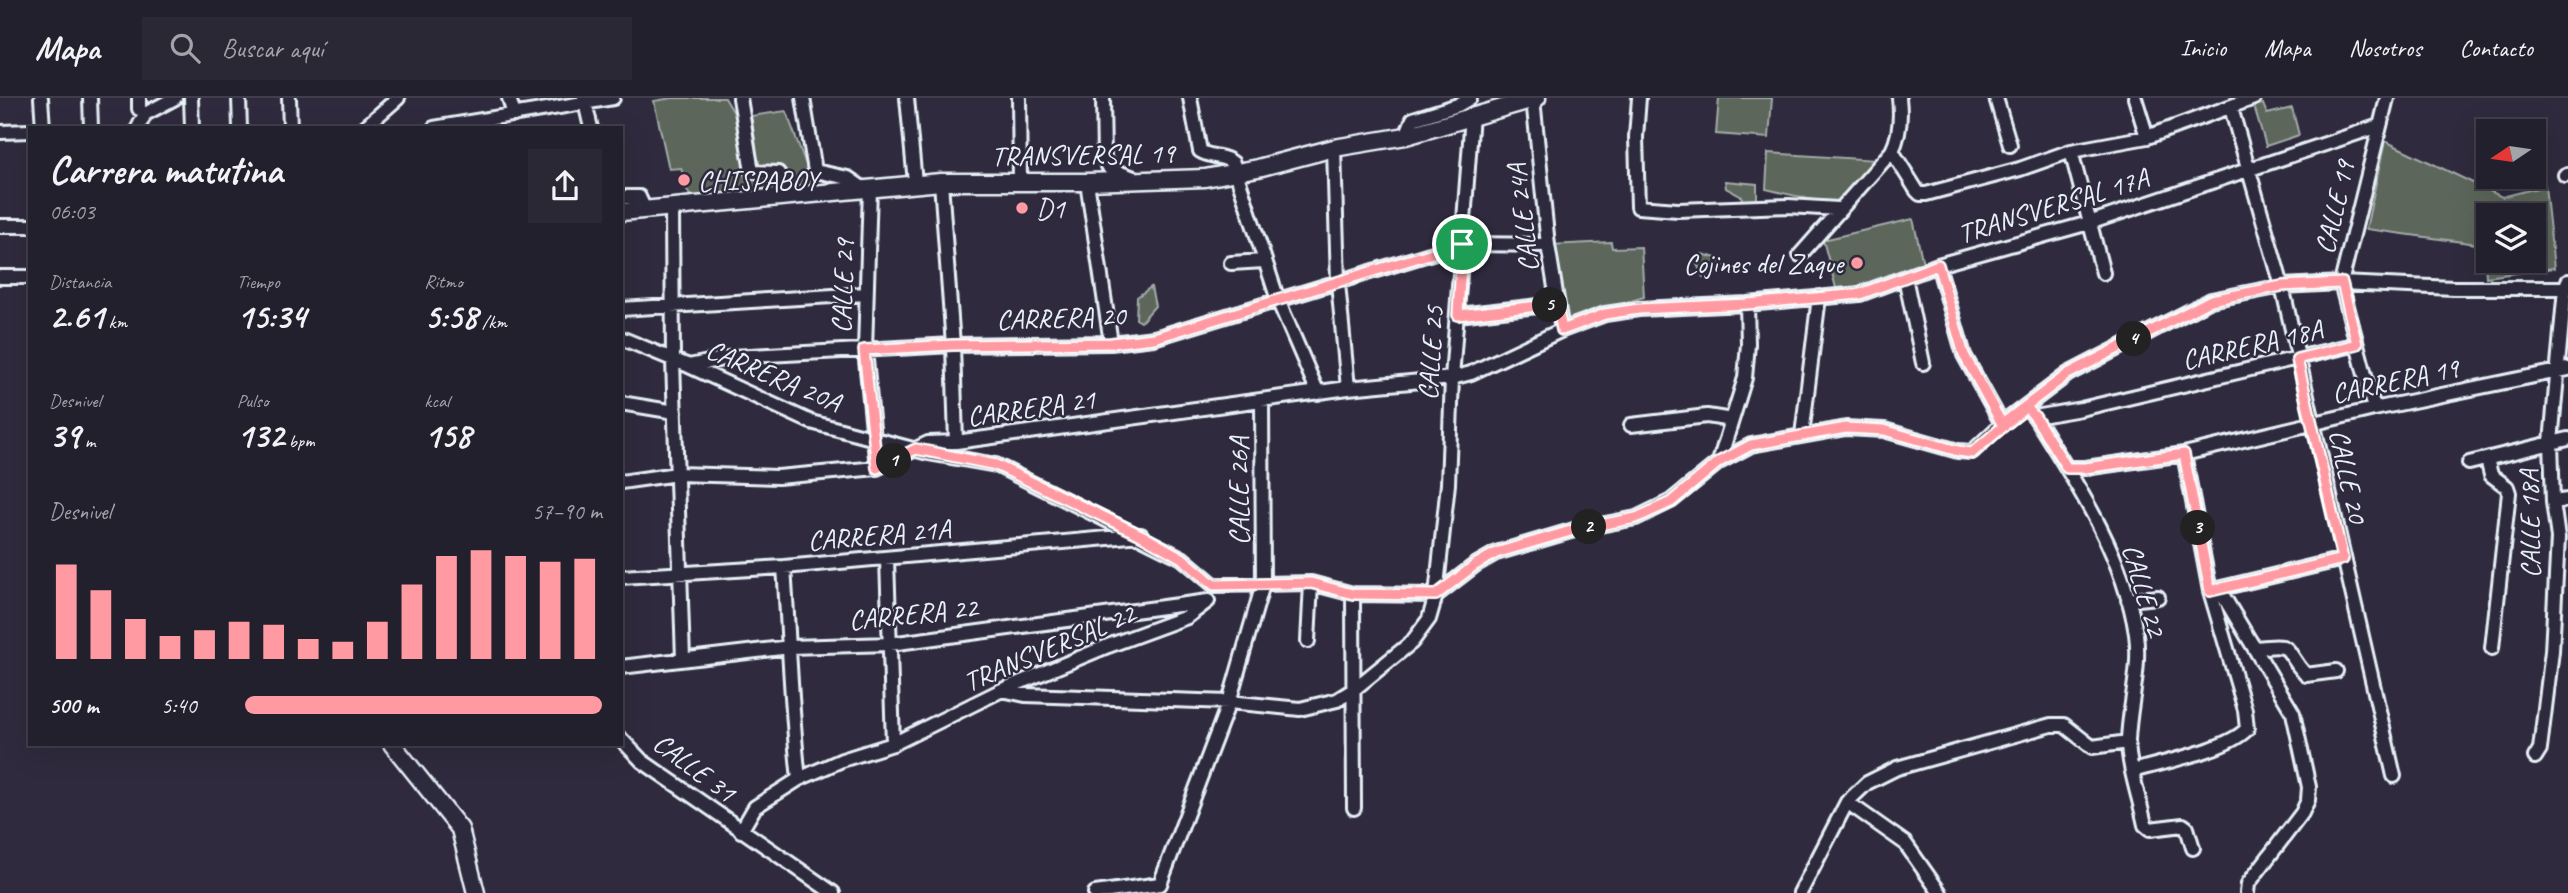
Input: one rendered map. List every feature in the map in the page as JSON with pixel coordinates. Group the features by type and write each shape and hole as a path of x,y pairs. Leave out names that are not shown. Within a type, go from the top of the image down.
{"main road":[{"name":"TRANSVERSAL 19","path":"623,212 915,183 1205,178 1237,173 1334,148 1406,136 1535,99"},
{"path":"394,746 460,829 476,893"}],"street":[{"path":"41,98 43,126"},
{"path":"90,98 91,126"},
{"path":"139,126 145,114 175,98"},
{"path":"191,98 192,126"},
{"path":"239,98 240,126"},
{"path":"289,98 290,126"},
{"path":"509,98 514,115"},
{"path":"446,126 585,100 613,98"},
{"path":"740,98 752,172 778,173 794,197"},
{"path":"803,98 814,171 848,178 867,189"},
{"path":"907,98 915,183"},
{"path":"1019,98 1020,182"},
{"path":"1103,98 1104,159 1110,169 1140,181"},
{"path":"1190,98 1200,151 1206,155 1227,158 1233,163 1278,300 1318,393"},
{"path":"1406,136 1413,119 1458,105 1470,98"},
{"path":"1639,98 1636,137 1638,207 1678,211 1788,206 1838,209"},
{"path":"1800,255 1892,150 1896,143 1901,112 1899,98"},
{"path":"1996,98 2010,145"},
{"path":"2135,98 2147,136"},
{"path":"1892,150 1920,194 2020,169 2071,151 2147,136 2254,98"},
{"name":"CALLE 19","path":"2374,409 2342,283 2387,98"},
{"path":"366,126 395,99"},
{"name":"CALLE 24A","path":"1535,99 1548,245 1562,330"},
{"path":"585,100 591,126"},
{"name":"CALLE 20","path":"2231,108 2282,286 2394,776"},
{"name":"CALLE 25","path":"1436,595 1448,484 1452,378 1472,115"},
{"name":"TRANSVERSAL 17A","path":"1562,330 1605,314 1639,309 1747,304 1860,294 1938,265 2089,223 2379,126"},
{"path":"0,132 28,131"},
{"path":"1334,148 1338,283 1348,388"},
{"path":"2071,151 2102,273"},
{"path":"941,182 953,345 956,442"},
{"path":"1087,182 1111,343"},
{"name":"CALLE 29","path":"867,189 864,350 877,468"},
{"path":"623,197 639,197 645,210"},
{"path":"672,208 673,361 683,659"},
{"path":"0,226 28,226"},
{"name":"CARRERA 20","path":"689,366 733,358 864,350 953,345 1111,343 1154,338 1462,244 1548,245"},
{"path":"1231,263 1264,261"},
{"path":"1938,265 1964,355 2002,424"},
{"path":"0,277 28,278"},
{"path":"1905,277 1923,363"},
{"path":"1002,690 1025,695 1229,702 1300,709 1337,700 1412,642 1429,619 1436,595 1475,565 1496,553 1574,530 1636,518 1671,502 1719,462 1751,445 1846,428 1884,430 1972,453 2002,424 2068,374 2211,300 2282,286 2342,283 2454,288 2567,285"},
{"name":"CALLE 18A","path":"2535,757 2540,748 2552,652 2558,538 2553,502 2551,442 2563,370 2567,285"},
{"path":"623,309 866,294"},
{"path":"1802,435 1819,298"},
{"path":"1458,315 1557,304"},
{"path":"1719,462 1745,378 1747,304"},
{"name":"CARRERA 21","path":"623,482 677,474 778,477 877,468 928,443 956,442 1348,388 1452,378 1471,373 1562,330"},
{"name":"CARRERA 20A","path":"623,339 811,422 916,449 996,465 1141,535 1182,558 1214,585"},
{"name":"CARRERA 18A","path":"2035,417 2081,409 2357,344"},
{"name":"CARRERA 19","path":"2067,468 2085,468 2184,454 2374,409 2563,370"},
{"name":"CALLE 26A","path":"1095,893 1160,884 1229,702 1263,584 1262,400"},
{"path":"623,403 675,412"},
{"name":"CALLE 22","path":"2026,407 2067,468 2107,543 2128,600 2138,656 2128,743 2146,824 2150,829 2183,825 2187,828 2193,848"},
{"path":"1631,425 1707,416 1732,420"},
{"path":"2469,463 2568,439"},
{"path":"2133,771 2193,754 2239,737 2247,729 2245,710 2214,590 2184,454"},
{"path":"2487,459 2491,475 2507,486 2509,494 2491,648"},
{"path":"2553,502 2568,500"},
{"name":"CARRERA 21A","path":"623,577 887,559 1141,535"},
{"path":"887,559 893,744"},
{"path":"2214,590 2343,559"},
{"path":"783,567 790,647 791,711 799,779"},
{"path":"1208,601 1214,585 1311,583 1353,594 1436,595"},
{"path":"1308,642 1311,583"},
{"path":"2214,590 2255,649 2293,713 2309,788 2308,800 2302,813 2248,884 2247,893"},
{"path":"1353,594 1354,808"},
{"path":"2128,600 2158,597"},
{"name":"CARRERA 22","path":"623,667 790,647 890,644 1208,601"},
{"name":"TRANSVERSAL 22","path":"741,831 755,807 799,779 842,760 893,744 1002,690 1187,617 1208,601"},
{"path":"2255,649 2285,646 2290,649 2306,675 2336,671"},
{"path":"1800,893 1847,802 1867,783 1897,768 2051,725 2064,725 2092,747 2128,743"},
{"name":"CALLE 31","path":"623,741 642,761 833,893"},
{"path":"1847,802 1905,843 1940,893"}],"green space":[{"path":"672,98 725,98 737,118 786,111 818,197 697,208 687,190 681,168 669,169 654,101"},
{"path":"1719,98 1772,98 1769,138 1716,134"},
{"path":"2263,104 2267,114 2292,108 2299,135 2266,146 2254,106"},
{"path":"2385,141 2476,185 2476,189 2485,189 2502,197 2533,189 2545,189 2554,268 2546,269 2546,203 2476,203 2476,244 2366,229"},
{"path":"1768,153 1878,160 1835,205 1766,189"},
{"path":"1725,181 1757,184 1757,201 1747,200 1740,203 1742,197 1726,188"},
{"path":"1913,219 1925,272 1839,299 1823,240"},
{"path":"1611,242 1612,248 1641,247 1644,297 1562,322 1550,245"},
{"path":"1702,254 1720,259 1727,272 1703,277 1696,262"},
{"path":"2486,273 2516,273 2486,277"},
{"path":"1151,287 1155,306 1141,322 1136,319 1137,297"}],"place":[{"name":"CHISPABOY","path":"684,180"},
{"name":"D1","path":"1022,208"},
{"name":"Cojines del Zaque","path":"1857,263"}],"route":[{"path":"1462,244 1154,338 1111,343 953,345 864,350 877,468 916,449 996,465 1141,535 1182,558 1214,585 1311,583 1353,594 1436,595 1475,565 1496,553 1574,530 1636,518 1671,502 1719,462 1751,445 1846,428 1884,430 1972,453 2002,424 2026,407 2067,468 2085,468 2184,454 2210,591 2343,559 2297,359 2357,344 2342,283 2282,286 2211,300 2068,374 2002,424 1964,355 1938,265 1860,294 1747,304 1639,309 1605,314 1562,330 1557,304 1458,315 1462,244"}]}
